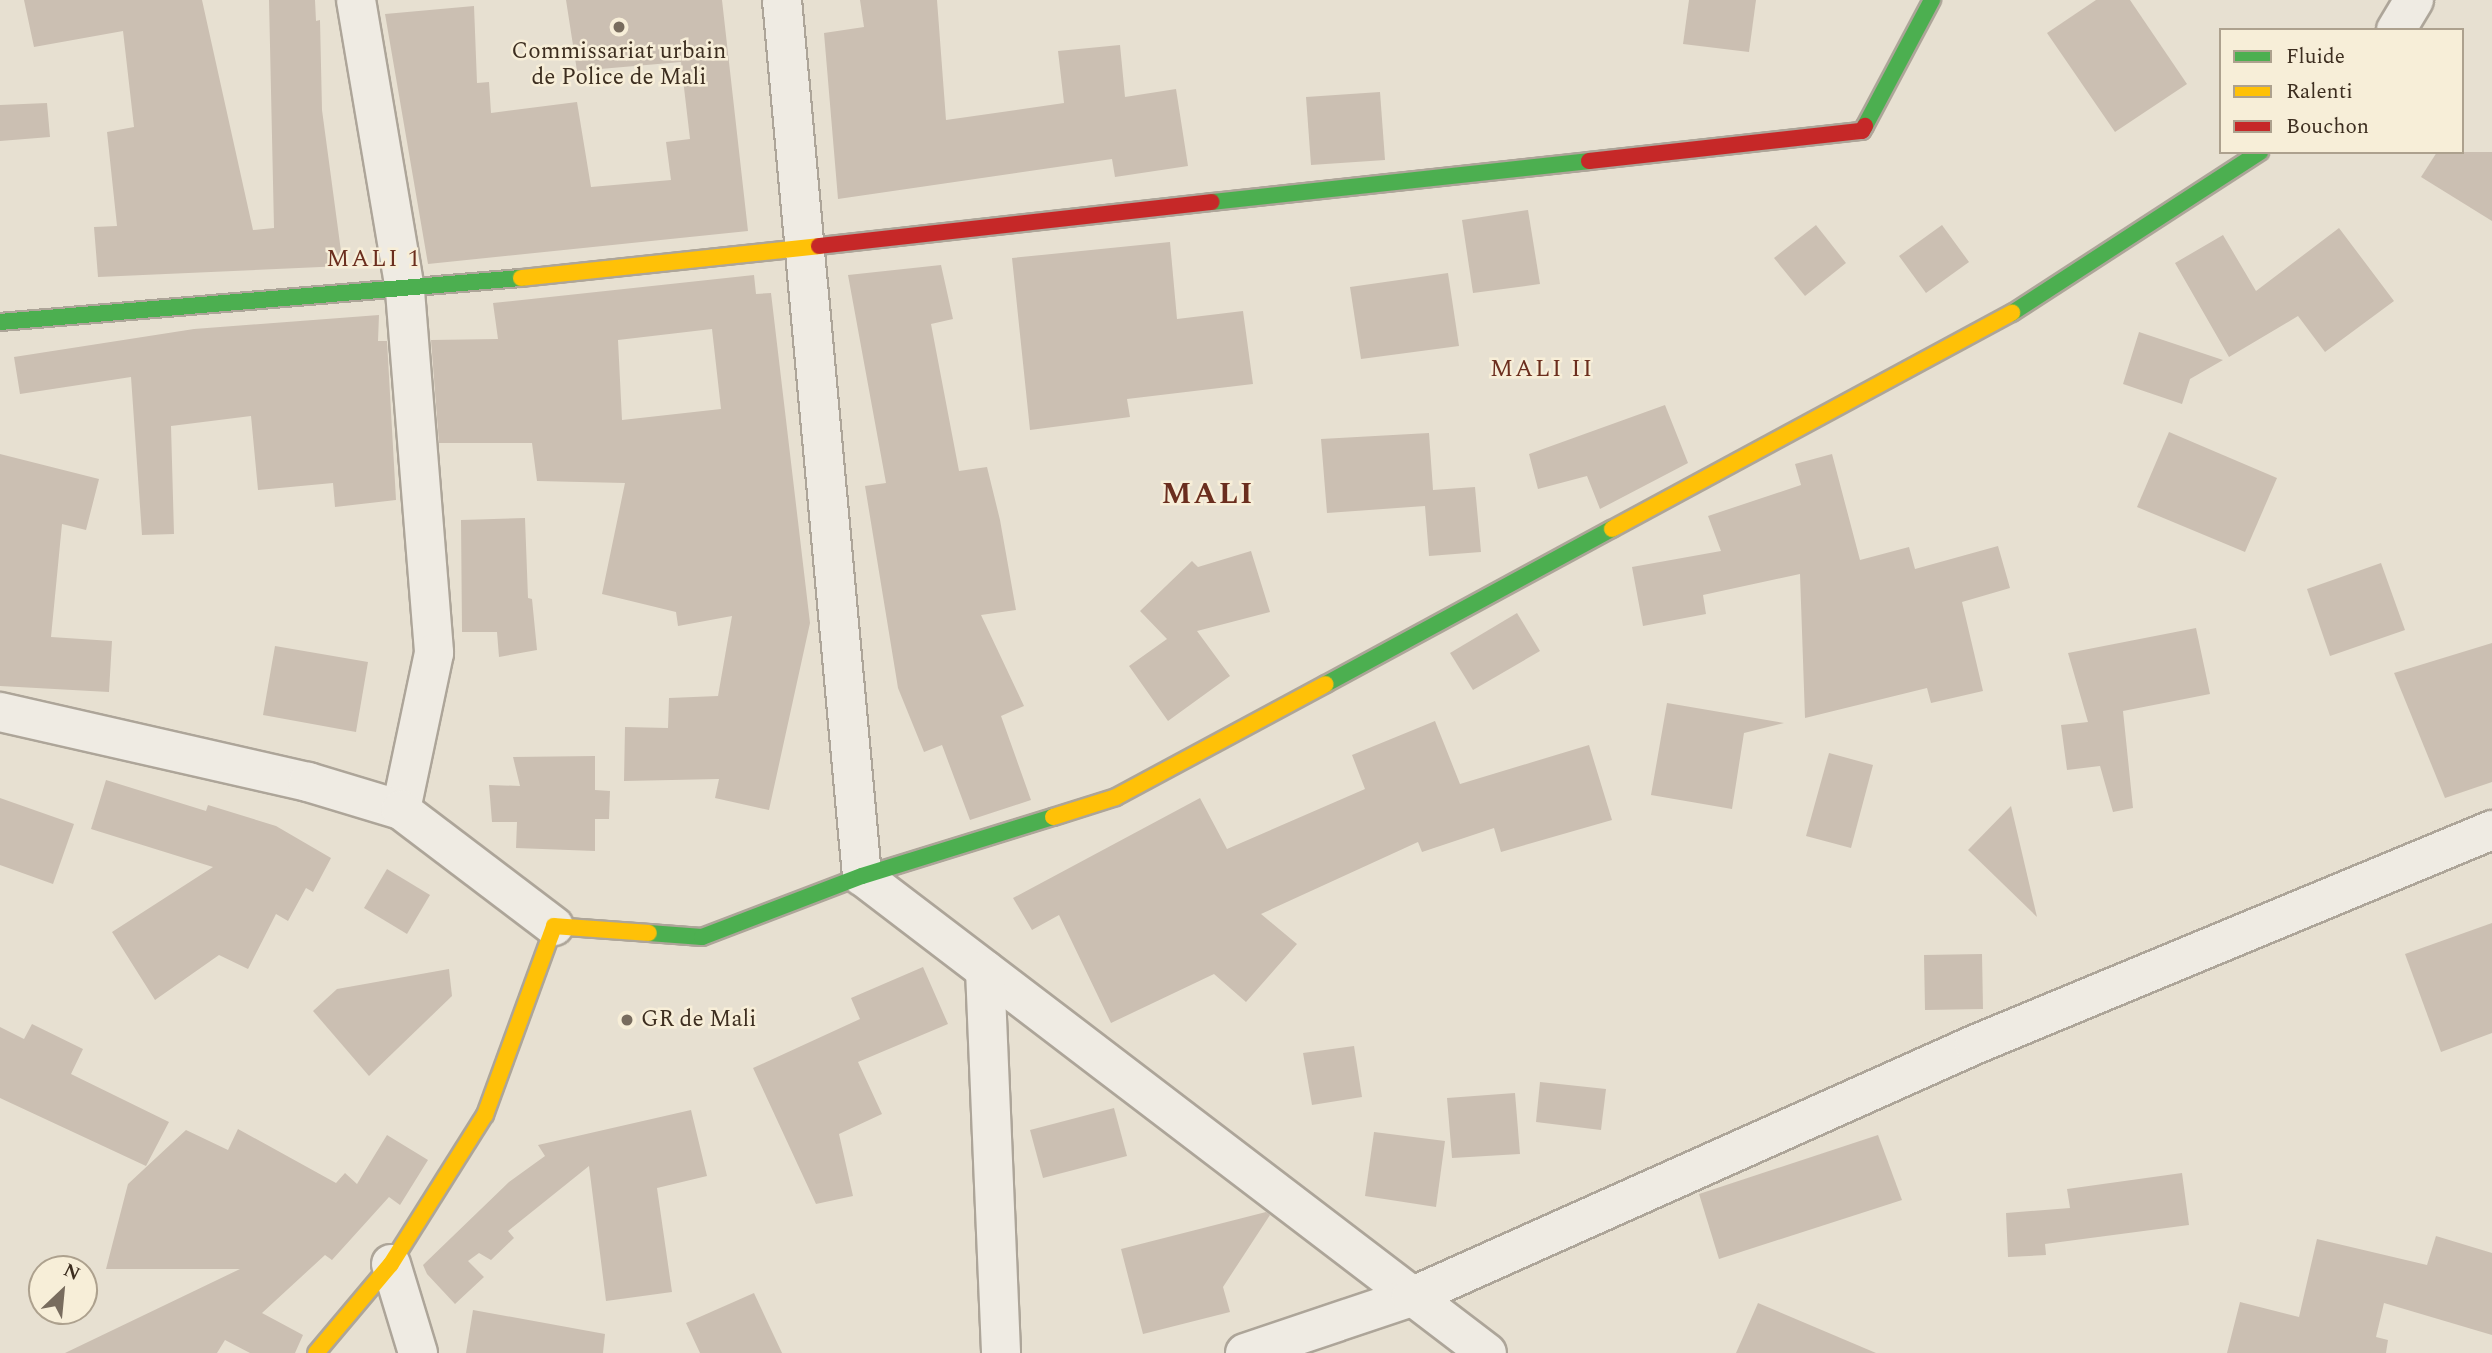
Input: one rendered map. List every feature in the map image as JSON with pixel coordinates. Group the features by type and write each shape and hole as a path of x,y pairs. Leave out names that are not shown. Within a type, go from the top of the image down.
{"street":[{"path":"356,0 405,291 434,653 401,810"},
{"path":"782,0 862,876 1487,1353"},
{"path":"0,322 405,291 1862,131 1932,0"},
{"path":"2397,28 2414,0"},
{"path":"0,712 308,782 401,810 554,926 702,937 862,876 1116,797 2026,304 2257,154"},
{"path":"1245,1353 1411,1297 1974,1045 2492,830"},
{"path":"316,1353 391,1264 485,1115 554,926"},
{"path":"985,970 1001,1353"},
{"path":"391,1264 418,1353"}],"building":[{"path":"24,0 202,0 253,230 274,228 269,0 315,0 316,21 320,20 322,110 343,266 98,277 94,227 117,226 107,132 134,127 123,31 34,47"},
{"path":"566,0 722,0 748,231 428,264 385,14 474,6 477,83 489,82 491,113 577,102 591,187 671,180 666,142 690,139 681,62 577,71"},
{"path":"860,0 937,0 946,120 1064,103 1058,51 1120,45 1125,97 1176,89 1188,166 1115,177 1112,159 838,199 824,33 864,27"},
{"path":"1689,0 1756,0 1749,52 1683,44"},
{"path":"2096,0 2130,0 2187,84 2115,132 2047,33"},
{"path":"1380,92 1385,160 1311,165 1306,97"},
{"path":"47,103 50,137 0,141 0,105"},
{"path":"2492,152 2492,221 2421,177 2436,154"},
{"path":"1528,210 1540,284 1473,293 1462,220"},
{"path":"1816,225 1846,263 1805,296 1774,258"},
{"path":"1942,225 1969,262 1926,293 1899,256"},
{"path":"2339,228 2394,301 2325,352 2298,316 2229,357 2175,263 2223,235 2256,291"},
{"path":"1170,242 1177,319 1243,311 1253,384 1127,399 1130,417 1030,430 1012,258"},
{"path":"941,265 953,319 931,324 959,471 987,467 1000,520 1016,610 981,615 1024,706 1001,716 1031,800 970,820 942,745 924,752 898,688 865,486 886,483 848,275"},
{"path":"1448,273 1459,346 1361,359 1350,287"},
{"path":"754,275 756,294 771,293 810,623 769,810 715,798 719,779 624,781 625,727 668,728 669,698 718,696 732,616 678,626 676,612 602,594 625,483 537,481 532,443 439,443 431,340 498,339 493,303","holes":["712,329 721,409 622,420 618,340"]},
{"path":"379,315 378,341 387,341 396,500 335,507 333,483 258,490 251,416 171,426 174,534 142,535 131,377 20,394 14,357 194,329"},
{"path":"2139,332 2223,360 2190,379 2182,404 2123,384"},
{"path":"1665,405 1688,463 1600,509 1587,476 1538,489 1529,454"},
{"path":"2169,432 2277,478 2245,552 2137,507"},
{"path":"1429,433 1433,490 1475,487 1481,552 1429,556 1425,506 1327,513 1321,439"},
{"path":"0,454 99,479 86,530 62,524 51,637 112,641 109,692 0,686"},
{"path":"1832,454 1860,560 1909,547 1915,569 1998,546 2010,588 1962,602 1983,691 1931,703 1927,688 1805,718 1800,574 1703,595 1706,614 1643,626 1632,567 1721,551 1708,516 1801,485 1795,464"},
{"path":"525,518 528,598 532,599 537,650 499,657 497,632 462,632 461,520"},
{"path":"1251,551 1270,612 1197,631 1230,676 1168,721 1129,666 1167,639 1140,611 1192,561 1198,567"},
{"path":"2381,563 2405,630 2330,656 2307,589"},
{"path":"1517,613 1540,651 1473,690 1450,653"},
{"path":"2196,628 2210,694 2123,711 2133,808 2113,812 2100,766 2067,770 2061,725 2088,722 2068,653"},
{"path":"2492,643 2492,782 2445,798 2394,673"},
{"path":"275,646 368,662 356,732 263,715"},
{"path":"1667,703 1784,723 1744,733 1732,809 1651,795"},
{"path":"1435,721 1460,784 1589,745 1612,820 1501,852 1494,828 1422,852 1418,842 1261,914 1297,944 1246,1002 1214,974 1111,1023 1059,915 1032,930 1013,898 1200,798 1227,849 1365,789 1352,755"},
{"path":"1829,753 1873,765 1851,848 1806,836"},
{"path":"595,756 595,790 610,791 609,819 595,819 595,851 516,848 517,822 492,822 489,785 520,786 513,757"},
{"path":"106,780 206,811 208,805 276,826 331,858 313,892 306,888 288,921 276,914 248,969 219,955 155,1000 112,932 213,867 91,829"},
{"path":"0,798 74,824 53,884 0,865"},
{"path":"2011,806 2037,917 1968,850"},
{"path":"387,869 430,895 407,934 364,908"},
{"path":"2492,923 2492,1033 2441,1052 2405,954"},
{"path":"1982,954 1983,1009 1925,1010 1924,955"},
{"path":"923,967 948,1024 858,1062 882,1114 839,1134 853,1196 816,1204 753,1068 860,1019 851,998"},
{"path":"449,969 452,996 369,1076 313,1011 337,989"},
{"path":"32,1024 83,1049 71,1074 169,1122 146,1166 0,1098 0,1027 24,1039"},
{"path":"1354,1046 1362,1097 1312,1105 1303,1053"},
{"path":"1540,1082 1606,1089 1601,1130 1536,1122"},
{"path":"1515,1093 1520,1154 1452,1158 1447,1098"},
{"path":"1114,1108 1127,1156 1043,1178 1030,1130"},
{"path":"691,1110 707,1176 657,1188 672,1292 606,1301 589,1166 508,1231 514,1238 491,1260 479,1253 468,1261 484,1277 455,1304 427,1274 423,1265 509,1182 545,1156 538,1145"},
{"path":"238,1129 336,1183 345,1173 357,1184 387,1135 428,1160 400,1205 389,1197 332,1260 325,1255 262,1313 303,1335 295,1353 250,1353 225,1340 217,1353 65,1353 240,1269 106,1269 128,1184 186,1130 228,1150"},
{"path":"1374,1132 1445,1141 1436,1207 1365,1196"},
{"path":"1878,1135 1902,1200 1719,1259 1699,1194"},
{"path":"2182,1173 2189,1225 2045,1244 2046,1255 2008,1257 2006,1213 2070,1208 2067,1189"},
{"path":"1266,1212 1270,1215 1223,1287 1230,1312 1143,1334 1121,1249"},
{"path":"2436,1236 2492,1253 2492,1335 2384,1303 2376,1337 2388,1340 2386,1353 2227,1353 2240,1302 2299,1317 2317,1239 2427,1265"},
{"path":"754,1293 782,1353 700,1353 686,1323"},
{"path":"1758,1303 1876,1353 1736,1353"},
{"path":"473,1310 605,1334 603,1353 466,1353"}],"traffic: fast":[{"path":"1865,126 1932,0"},
{"path":"2012,313 2257,154"},
{"path":"1212,202 1589,161"},
{"path":"0,322 521,278"},
{"path":"1326,684 1612,529"},
{"path":"649,933 702,937 862,876 1053,817"}],"traffic: slow":[{"path":"521,278 819,246"},
{"path":"1612,529 2012,313"},
{"path":"1053,817 1116,797 1326,684"},
{"path":"316,1353 391,1264 485,1115 554,926 649,933"}],"traffic: jam":[{"path":"1589,161 1862,131 1865,126"},
{"path":"819,246 1212,202"}],"place":[{"name":"Commissariat urbain de Police de Mali","path":"619,27"},
{"name":"GR de Mali","path":"627,1020"}],"district":[{"name":"MALI 1","path":"374,260"},
{"name":"MALI II","path":"1542,370"},
{"name":"MALI","path":"1208,494"}]}
